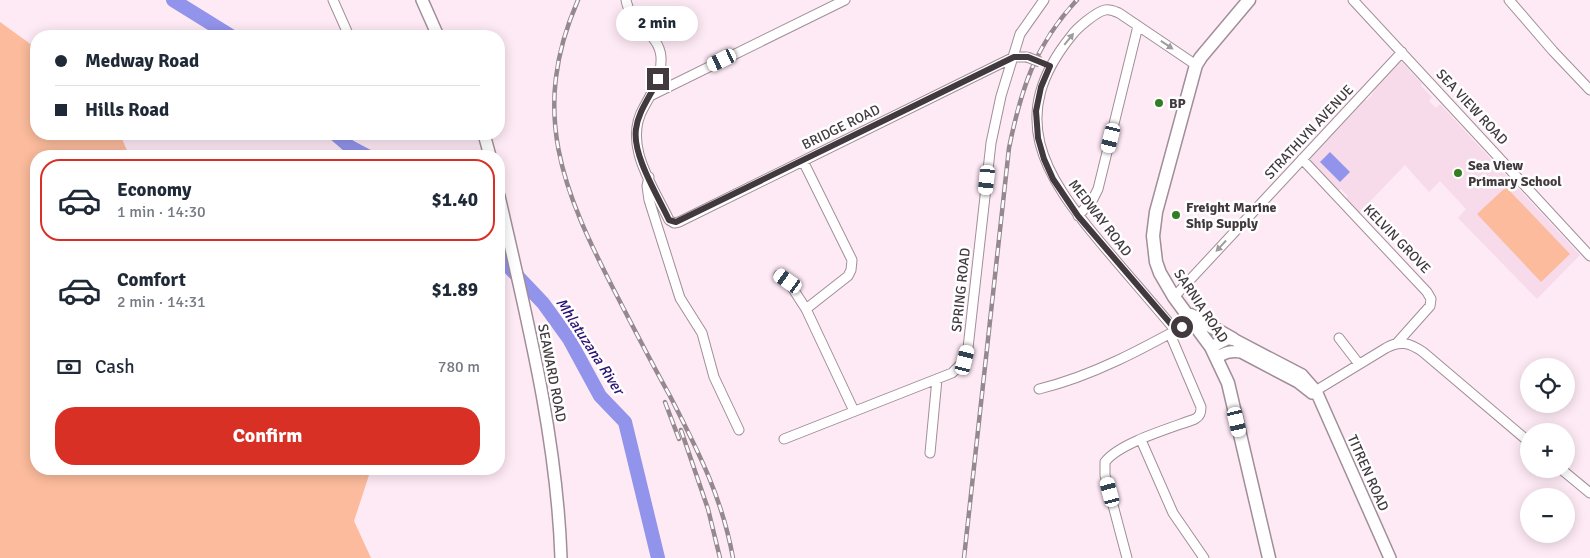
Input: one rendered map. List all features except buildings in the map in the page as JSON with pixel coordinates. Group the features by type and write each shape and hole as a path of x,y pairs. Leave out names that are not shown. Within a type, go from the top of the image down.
{"main road":[{"name":"SARNIA ROAD","path":"1249,0 1201,56 1196,65 1154,225 1154,249 1160,273 1174,297 1214,352 1228,383 1268,558"},
{"path":"1190,317 1234,338"}],"street":[{"path":"333,0 346,30"},
{"path":"422,0 435,30"},
{"path":"626,0 630,14 656,42 660,52 661,68 652,95 643,107 636,129 637,151 649,177 647,186 649,200 680,298 699,327 714,377 739,430"},
{"path":"652,95 845,0"},
{"name":"SPRING ROAD","path":"784,439 952,373 965,360 992,143 1001,96 1020,34 1044,0"},
{"name":"SEA VIEW ROAD","path":"1354,0 1590,256"},
{"path":"1509,0 1590,90"},
{"name":"MEDWAY ROAD","path":"1141,440 1195,419 1200,416 1201,407 1173,332 1078,216 1053,179 1044,159 1038,138 1036,111 1041,87 1059,51 1074,32 1103,10 1119,13 1196,65"},
{"path":"1078,216 1094,199 1098,189 1138,26"},
{"name":"STRATHLYN AVENUE","path":"1174,297 1402,52"},
{"path":"1014,57 1028,57 1050,66"},
{"name":"BRIDGE ROAD","path":"649,177 669,220 679,222 1014,57"},
{"name":"KELVIN GROVE","path":"1302,159 1427,292 1431,299 1430,306 1397,343"},
{"path":"803,161 852,260 848,276 806,308"},
{"name":"SEAWARD ROAD","path":"505,223 547,423 558,508 561,558"},
{"path":"779,275 788,281 806,308 854,411"},
{"path":"1039,389 1071,380 1173,332 1190,317"},
{"path":"1214,352 1227,339 1234,338"},
{"name":"TITREN ROAD","path":"1234,338 1302,375 1310,382 1390,558"},
{"path":"1339,338 1359,364"},
{"path":"1214,352 1240,352 1298,382 1316,395 1359,364 1397,343 1414,346 1520,434"},
{"path":"930,453 938,379"},
{"path":"1127,558 1105,475 1105,462 1114,454 1141,440 1173,513 1204,558"},
{"path":"1572,478 1590,493"}],"shaded area":[{"path":"0,22 30,44 30,140 123,140 127,150 30,150 30,475 369,475 354,521 371,558 0,558"},
{"name":"Sea View Primary School","path":"1400,60 1432,97 1429,101 1436,108 1440,104 1580,255 1537,299 1458,218 1466,209 1440,181 1429,192 1405,165 1357,215 1344,200 1348,196 1341,189 1337,192 1307,159 1360,100 1367,100 1371,96 1376,85"},
{"path":"1506,187 1570,254 1541,282 1477,214"}],"water":[{"path":"1330,152 1350,172 1340,182 1320,162"}],"waterway":[{"name":"Mhlatuzana River","path":"173,0 221,30"},
{"name":"Mhlatuzana River","path":"342,140 356,150"},
{"name":"Mhlatuzana River","path":"505,262 543,303 569,339 600,396 625,422 658,558"}],"railway":[{"path":"578,0 563,41 556,79 554,115 559,150 568,185 580,220 596,255 670,396 708,475 716,494 733,558"},
{"path":"964,558 1009,148 1025,87 1040,51 1050,34 1077,0"},
{"path":"665,402 679,439"},
{"path":"681,430 708,509 720,558"}],"place":[{"name":"BP","path":"1159,103"},
{"name":"Sea View Primary School","path":"1458,173"},
{"name":"Freight Marine Ship Supply","path":"1176,215"}],"route":[{"path":"658,79 652,95 643,107 639,117 636,129 637,151 669,220 671,222 679,222 1014,57 1028,57 1050,66 1041,87 1036,111 1038,138 1044,159 1053,179 1078,216 1118,264 1176,330 1182,327"}]}
